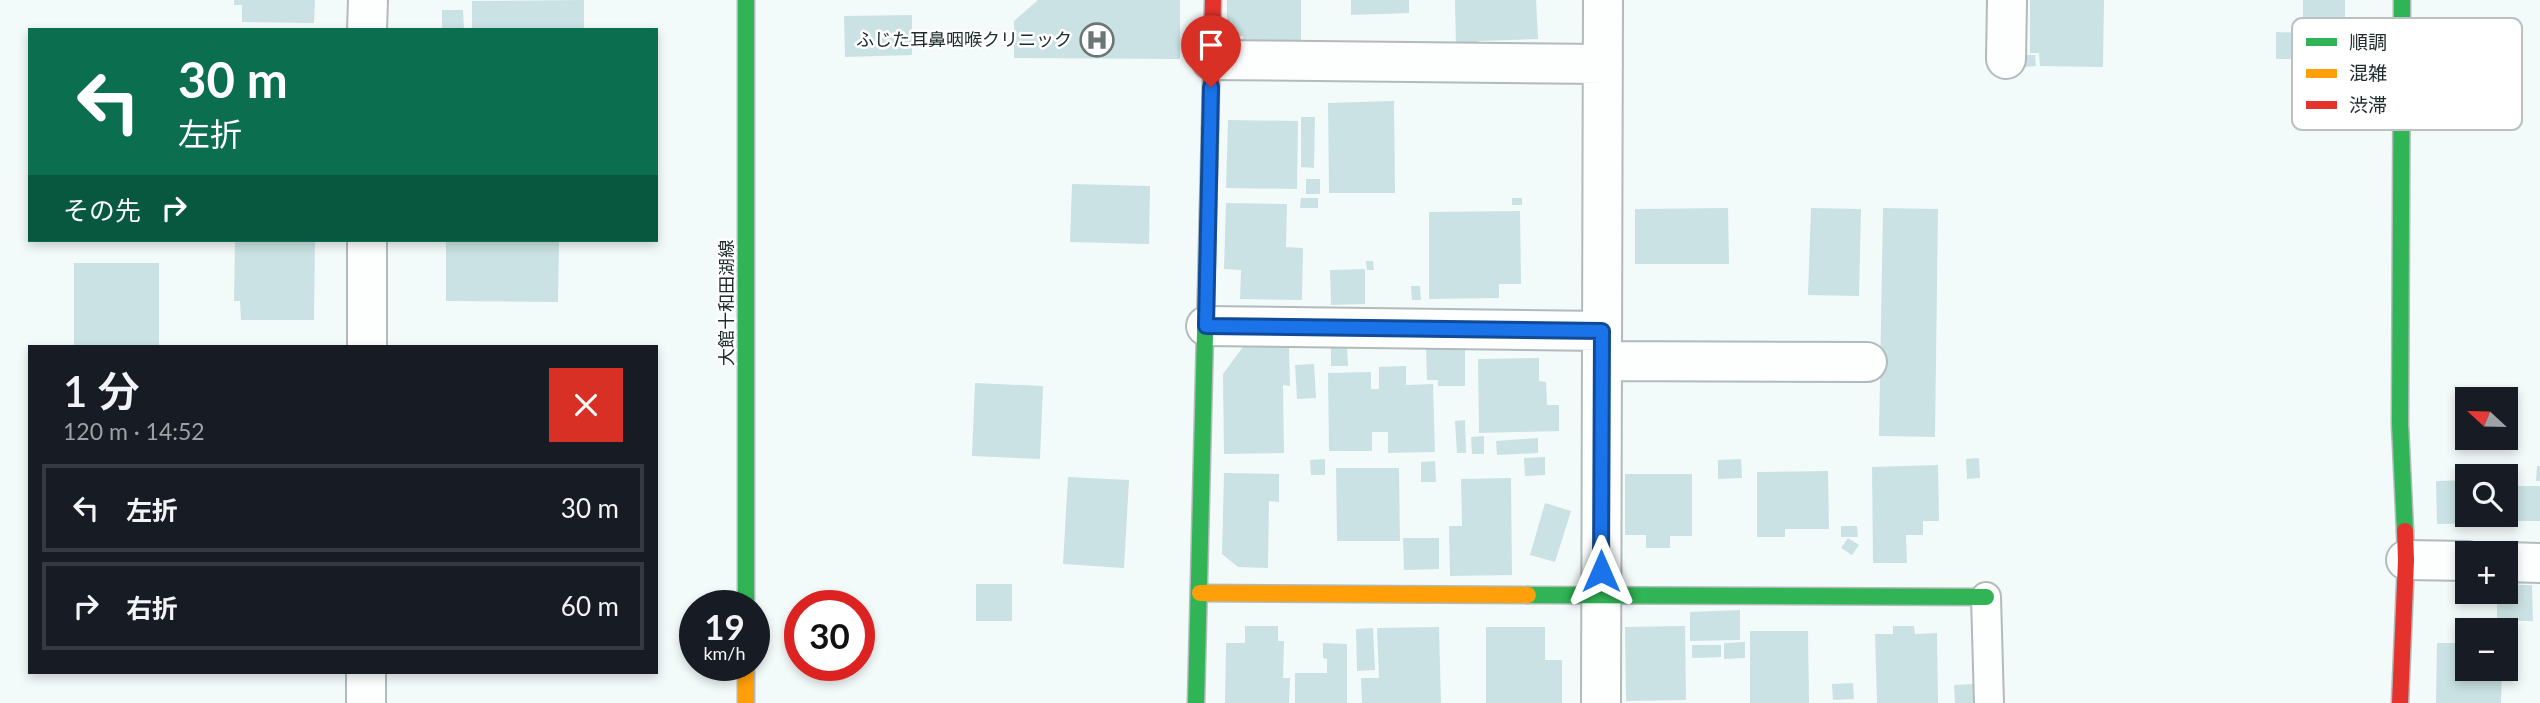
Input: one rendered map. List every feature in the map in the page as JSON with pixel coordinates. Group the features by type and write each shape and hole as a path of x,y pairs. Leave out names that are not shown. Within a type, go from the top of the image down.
{"street":[{"path":"368,0 368,28"},
{"name":"大館十和田湖線","path":"746,0 746,590"},
{"path":"1196,703 1213,0"},
{"path":"1601,703 1603,0"},
{"path":"2006,59 2007,0"},
{"path":"2402,0 2402,18"},
{"path":"1211,60 1603,64"},
{"path":"2400,703 2406,560 2400,425 2401,130"},
{"path":"367,242 367,345"},
{"path":"1206,326 1867,362"},
{"path":"2406,560 2455,561"},
{"path":"2518,562 2540,563"},
{"path":"1200,593 1986,597"},
{"path":"366,674 366,703"},
{"path":"746,681 746,703"}],"lane":[{"path":"1986,597 1989,703"}],"building":[{"path":"234,0 315,0 314,23 242,22 242,5 234,5"},
{"path":"584,0 584,28 472,28 472,1"},
{"name":"ふじた耳鼻咽喉クリニック","path":"1038,0 1180,0 1180,59 1014,58 1014,21"},
{"path":"1227,0 1301,0 1301,45 1243,45 1243,36 1227,36"},
{"path":"1351,0 1409,0 1409,13 1351,15"},
{"path":"1455,0 1536,0 1538,39 1479,41 1479,47 1456,47"},
{"path":"2030,0 2104,0 2103,67 2040,66 2039,53 2030,53"},
{"path":"2303,0 2345,0 2345,18 2303,18"},
{"path":"442,10 463,10 464,28 442,28"},
{"path":"912,15 912,55 845,57 844,16"},
{"path":"2276,32 2292,33 2292,59 2276,59"},
{"path":"2023,55 2035,55 2036,66 2023,67"},
{"path":"1394,101 1395,193 1329,193 1328,103"},
{"path":"1301,117 1315,117 1314,168 1301,167"},
{"path":"1228,120 1298,121 1297,189 1226,188"},
{"path":"1306,179 1320,179 1320,194 1306,194"},
{"path":"1072,184 1150,186 1149,244 1070,242"},
{"path":"1301,198 1318,198 1318,208 1300,208"},
{"path":"1512,198 1522,198 1522,205 1512,205"},
{"path":"1226,203 1287,204 1286,247 1303,248 1302,300 1240,299 1241,270 1224,269"},
{"path":"1728,208 1729,264 1635,264 1635,209"},
{"path":"1811,208 1861,209 1859,296 1808,295"},
{"path":"1883,208 1938,209 1935,437 1879,436"},
{"path":"1520,211 1521,284 1499,284 1499,298 1429,299 1429,212"},
{"path":"235,242 315,242 314,320 241,320 240,301 234,301"},
{"path":"446,242 559,242 558,302 446,301"},
{"path":"1366,261 1373,261 1374,270 1367,270"},
{"path":"74,263 159,263 159,345 74,345"},
{"path":"1365,269 1365,304 1331,305 1330,270"},
{"path":"1411,286 1420,286 1421,300 1412,300"},
{"path":"1331,345 1347,345 1348,366 1331,366"},
{"path":"1289,346 1290,386 1283,385 1284,453 1224,454 1223,374 1243,347"},
{"path":"1426,347 1465,347 1465,386 1438,386 1438,380 1427,380"},
{"path":"1539,358 1539,381 1546,382 1547,405 1559,405 1559,431 1479,433 1478,359"},
{"path":"1314,364 1316,398 1297,399 1295,365"},
{"path":"1406,366 1406,385 1433,384 1435,452 1388,453 1388,432 1372,432 1372,451 1329,451 1328,373 1371,372 1371,389 1379,389 1379,367"},
{"path":"975,383 1043,386 1040,459 972,456"},
{"path":"1465,420 1466,453 1457,453 1455,421"},
{"path":"1484,436 1484,454 1472,454 1471,437"},
{"path":"1538,438 1538,453 1497,455 1496,441"},
{"path":"1545,457 1545,475 1525,476 1524,458"},
{"path":"1979,458 1980,478 1967,479 1966,459"},
{"path":"1325,459 1325,475 1311,475 1310,460"},
{"path":"1741,459 1742,478 1718,479 1718,460"},
{"path":"1435,461 1436,482 1421,482 1421,462"},
{"path":"1938,465 1939,521 1923,521 1923,535 1906,535 1907,563 1873,563 1872,467"},
{"path":"2537,466 2540,466 2540,481 2536,481"},
{"path":"1336,468 1399,468 1400,541 1337,541"},
{"path":"1828,471 1829,529 1785,529 1785,537 1757,537 1757,472"},
{"path":"1224,473 1279,474 1279,502 1269,501 1268,568 1238,567 1222,554"},
{"path":"1625,474 1692,474 1692,536 1670,536 1670,548 1646,548 1646,535 1625,535"},
{"path":"1068,477 1129,480 1124,568 1063,564"},
{"path":"1511,478 1512,575 1450,576 1449,526 1462,526 1461,479"},
{"path":"2455,480 2455,524 2437,524 2436,481"},
{"path":"2518,486 2540,486 2540,521 2518,521"},
{"path":"1545,503 1571,511 1555,562 1530,555"},
{"path":"1841,526 1857,526 1858,537 1841,537"},
{"path":"1403,538 1439,538 1439,569 1404,570"},
{"path":"1848,538 1859,545 1852,555 1841,548"},
{"path":"976,584 1012,584 1012,621 976,621"},
{"path":"2518,585 2532,585 2533,621 2497,618 2497,604 2518,604"},
{"path":"1740,610 1740,640 1690,641 1690,612"},
{"path":"1245,626 1278,626 1278,641 1284,641 1283,678 1290,678 1289,703 1225,703 1226,643 1245,643"},
{"path":"1685,626 1686,700 1626,701 1625,627"},
{"path":"1893,626 1914,626 1915,634 1937,633 1938,703 1877,703 1875,634 1893,634"},
{"path":"1439,627 1441,703 1362,703 1361,678 1379,678 1377,628"},
{"path":"1486,627 1545,627 1545,660 1562,660 1562,703 1486,703"},
{"path":"1373,628 1375,670 1357,671 1356,629"},
{"path":"1750,631 1808,631 1809,703 1750,703"},
{"path":"1745,642 1745,658 1724,659 1724,643"},
{"path":"1323,643 1347,644 1347,703 1295,703 1295,673 1327,673"},
{"path":"2437,643 2455,643 2455,681 2502,681 2501,703 2436,703"},
{"path":"1692,645 1721,645 1721,657 1692,658"},
{"path":"1853,683 1854,699 1833,700 1832,684"},
{"path":"1974,684 1974,703 1955,703 1954,685"}],"traffic: fast":[{"path":"746,0 746,590"},
{"path":"2402,0 2402,18"},
{"path":"1196,703 1210,128"},
{"path":"2401,130 2400,424 2405,531"},
{"path":"1528,595 1986,597"}],"traffic: slow":[{"path":"1200,593 1528,595"},
{"path":"746,681 746,703"}],"traffic: jam":[{"path":"1210,128 1213,0"},
{"path":"2400,703 2405,531"}],"place":[{"name":"ふじた耳鼻咽喉クリニック","path":"1097,40"}],"route":[{"path":"1211,87 1206,326 1602,331 1601,571"}]}
